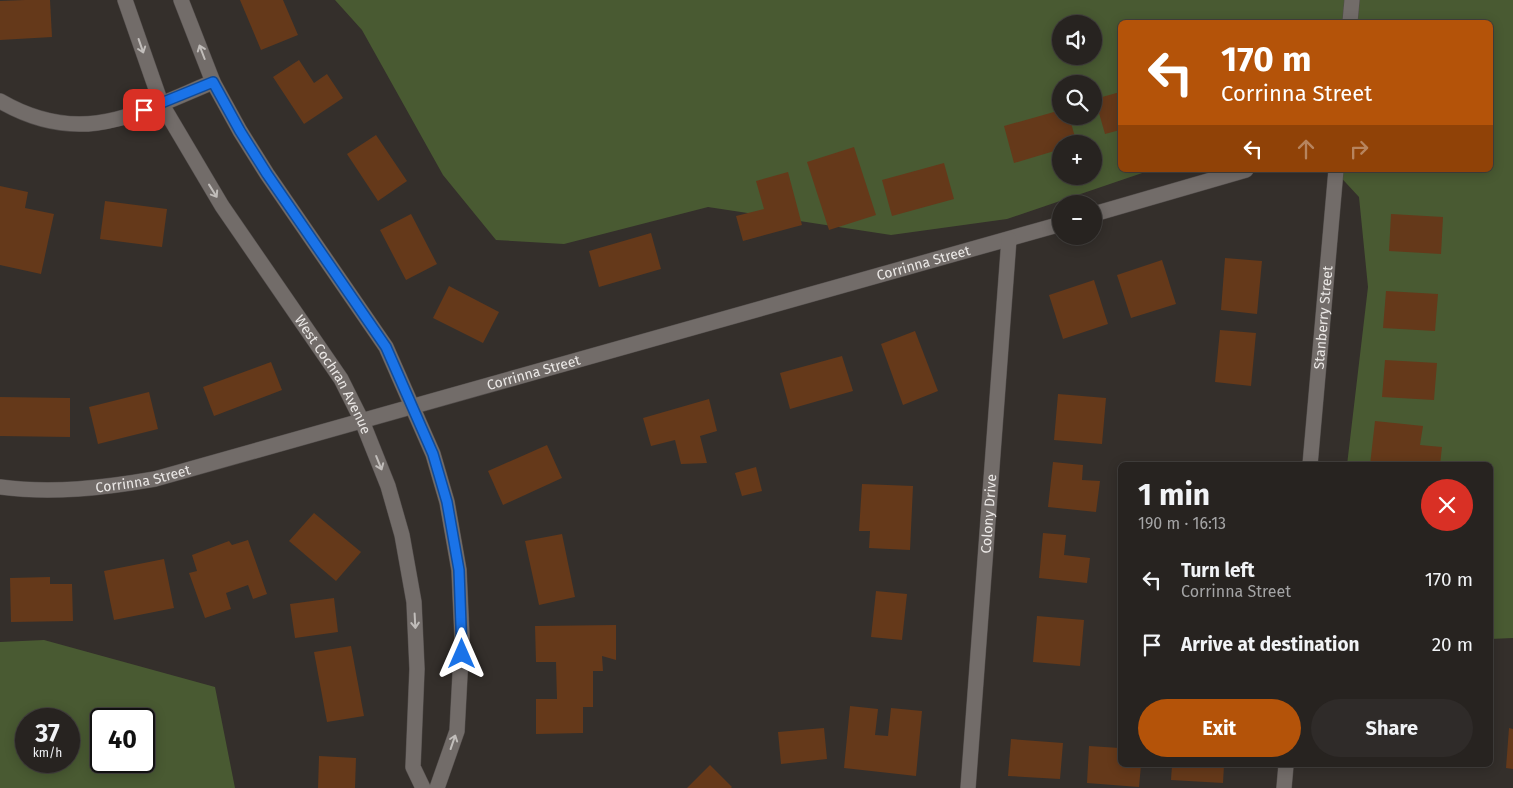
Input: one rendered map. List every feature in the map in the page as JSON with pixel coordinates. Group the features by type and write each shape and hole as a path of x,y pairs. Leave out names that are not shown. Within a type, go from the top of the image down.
{"street":[{"name":"West Cochran Avenue","path":"125,0 161,103 222,206 341,379 362,421 388,486 402,535 414,602 417,669 413,766 423,788"},
{"path":"181,0 213,82 240,131 267,174 386,347 433,454 447,502 459,570 462,637 457,731 437,788"},
{"path":"1350,20 1352,0"},
{"path":"0,101 29,116 62,124 96,124 129,116 213,82"},
{"path":"1102,212 1239,172"},
{"name":"Stanberry Street","path":"1310,462 1336,172"},
{"name":"Corrinna Street","path":"0,487 54,490 105,488 155,479 1052,227"},
{"name":"Colony Drive","path":"968,788 1009,239"},
{"path":"1284,788 1286,767"}],"green space":[{"path":"335,0 1513,0 1513,638 1493,639 1493,462 1347,462 1368,287 1359,197 1336,172 1493,172 1493,20 1118,20 1118,172 1145,172 1078,195 1052,195 1052,204 1007,219 891,235 708,207 564,244 496,240 443,175 362,30"},
{"path":"44,640 215,687 235,788 0,788 0,642"}],"building":[{"path":"50,0 52,37 0,40 0,1"},
{"path":"240,0 283,0 298,35 261,50"},
{"path":"299,60 314,83 327,74 343,98 304,124 273,77"},
{"path":"1118,93 1118,131 1105,134 1102,124 1102,97"},
{"path":"1052,113 1052,125 1072,125 1074,135 1052,135 1052,152 1014,163 1004,126"},
{"path":"376,135 407,181 378,201 347,154"},
{"path":"854,147 876,215 829,230 807,162"},
{"path":"944,163 954,199 892,216 882,180"},
{"path":"788,172 802,225 743,241 736,216 764,209 756,181"},
{"path":"0,186 28,192 25,208 54,214 41,274 0,265"},
{"path":"105,201 167,209 162,247 100,239"},
{"path":"411,214 437,264 406,280 380,230"},
{"path":"1391,214 1443,217 1441,254 1389,251"},
{"path":"651,233 661,269 599,287 589,251"},
{"path":"1225,258 1262,261 1257,314 1221,310"},
{"path":"1162,260 1176,304 1131,318 1117,275"},
{"path":"1094,280 1108,324 1063,339 1049,295"},
{"path":"449,286 499,312 483,343 433,318"},
{"path":"1386,291 1438,294 1435,331 1383,328"},
{"path":"1220,330 1256,333 1251,386 1215,382"},
{"path":"915,331 938,391 903,405 881,344"},
{"path":"842,356 853,391 790,409 780,373"},
{"path":"1385,360 1437,363 1434,400 1382,397"},
{"path":"271,362 282,390 214,416 203,387"},
{"path":"149,392 158,429 98,444 89,407"},
{"path":"1058,394 1106,398 1102,444 1054,440"},
{"path":"0,397 70,398 70,437 0,436"},
{"path":"709,399 717,431 700,436 707,463 681,464 675,440 651,446 643,418"},
{"path":"1375,421 1423,426 1420,445 1442,447 1440,462 1370,462"},
{"path":"547,445 562,478 503,505 488,471"},
{"path":"1053,462 1083,465 1082,480 1100,481 1096,512 1048,507"},
{"path":"756,467 762,491 742,496 735,473"},
{"path":"862,484 913,486 910,550 869,548 870,531 859,531"},
{"path":"314,513 361,552 336,581 289,541"},
{"path":"1043,533 1066,535 1064,555 1090,558 1087,583 1039,578"},
{"path":"562,534 575,597 539,605 525,541"},
{"path":"248,540 267,594 253,599 248,585 226,593 231,609 205,618 189,573 197,571 192,555 229,541 232,545"},
{"path":"164,559 174,608 114,620 104,571"},
{"path":"50,577 50,584 72,584 73,621 11,622 10,578"},
{"path":"876,591 907,594 902,640 871,637"},
{"path":"334,598 338,632 295,638 290,604"},
{"path":"1037,616 1084,620 1080,666 1033,662"},
{"path":"616,625 616,660 602,656 603,671 593,671 593,707 583,707 583,733 536,734 536,699 557,699 556,662 536,662 535,626"},
{"path":"351,646 364,716 327,722 314,652"},
{"path":"850,706 878,709 875,735 888,736 891,708 922,711 916,776 844,768"},
{"path":"824,728 827,759 781,764 778,732"},
{"path":"1509,728 1513,729 1513,769 1506,768"},
{"path":"1011,739 1063,743 1060,779 1008,776"},
{"path":"1089,746 1118,748 1118,767 1141,767 1139,787 1087,783"},
{"path":"319,756 356,758 355,788 318,788"},
{"path":"710,765 731,788 687,788"},
{"path":"1172,767 1224,767 1223,783 1171,780"}],"route":[{"path":"144,110 213,82 240,131 267,174 386,347 433,454 447,502 459,570 462,654"}]}
